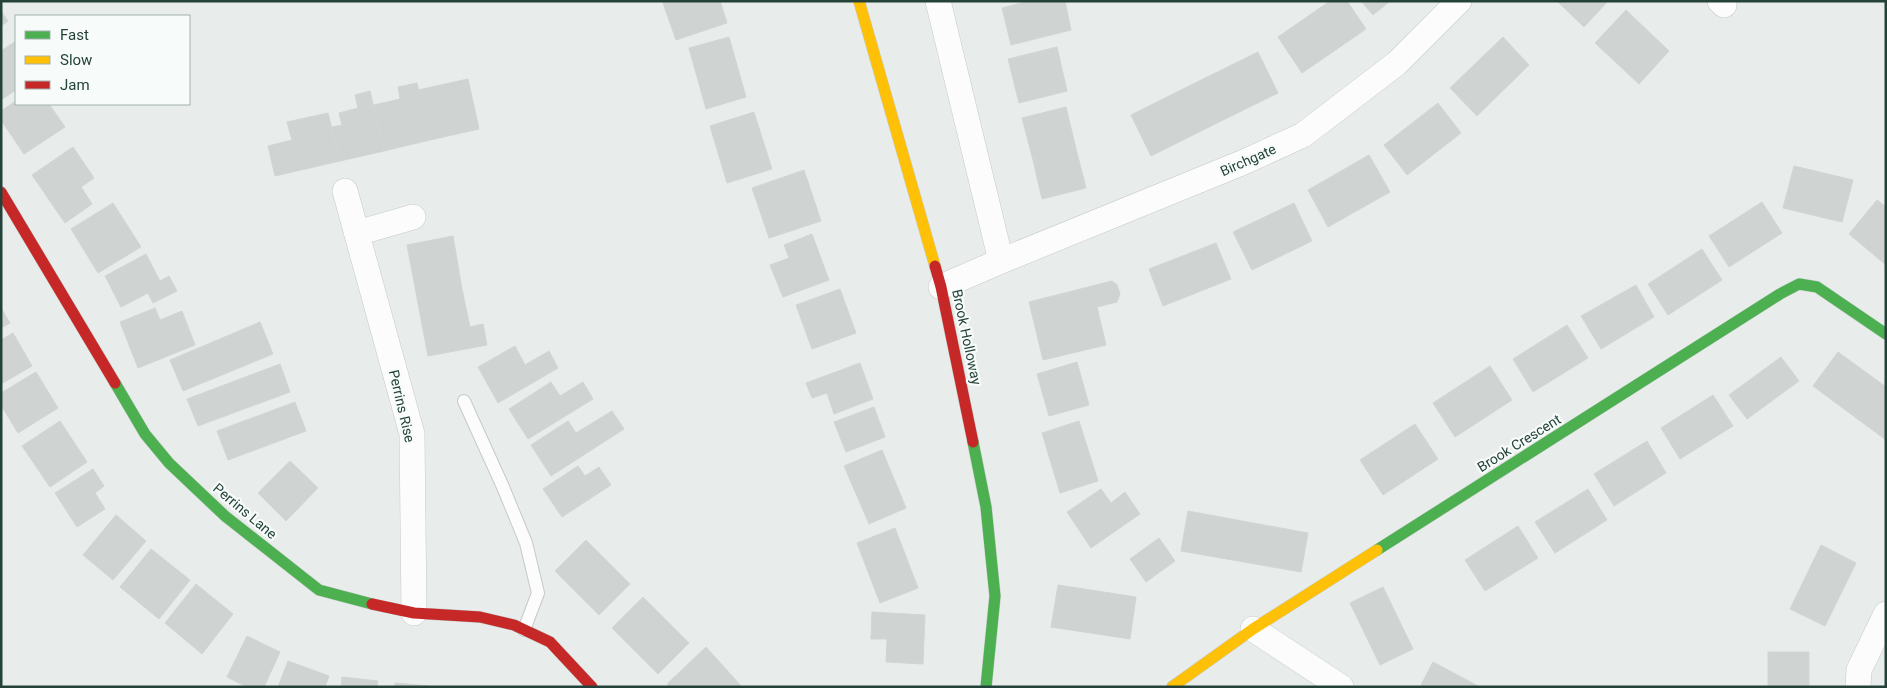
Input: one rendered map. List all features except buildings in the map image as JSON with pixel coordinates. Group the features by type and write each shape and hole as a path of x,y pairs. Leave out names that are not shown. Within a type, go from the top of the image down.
{"street":[{"name":"Brook Holloway","path":"859,1 941,287 986,507 996,596 986,687"},
{"path":"938,1 1001,261"},
{"name":"Birchgate","path":"941,287 1244,162 1303,135 1396,64 1459,1"},
{"name":"Perrins Rise","path":"345,191 412,434 414,614"},
{"name":"Perrins Lane","path":"1,192 145,434 169,463 225,516 319,590 352,600 414,614 480,617 514,625 550,642 592,687"},
{"path":"357,233 413,217"},
{"name":"Brook Crescent","path":"1172,687 1253,629 1780,294 1799,284 1817,287 1886,334"},
{"path":"1858,687 1859,670 1886,614"},
{"path":"1253,629 1341,687"}],"lane":[{"path":"464,401 526,543 538,594 524,630"}],"traffic: fast":[{"path":"1377,550 1780,294 1799,284 1817,287 1886,334"},
{"path":"115,383 145,434 169,463 225,516 319,590 372,604"},
{"path":"973,442 986,507 995,596 986,687"}],"traffic: slow":[{"path":"859,1 935,266"},
{"path":"1172,687 1253,629 1377,550"}],"traffic: jam":[{"path":"1,192 115,383"},
{"path":"935,266 973,442"},
{"path":"372,604 414,613 480,617 514,625 550,642 592,687"}]}
